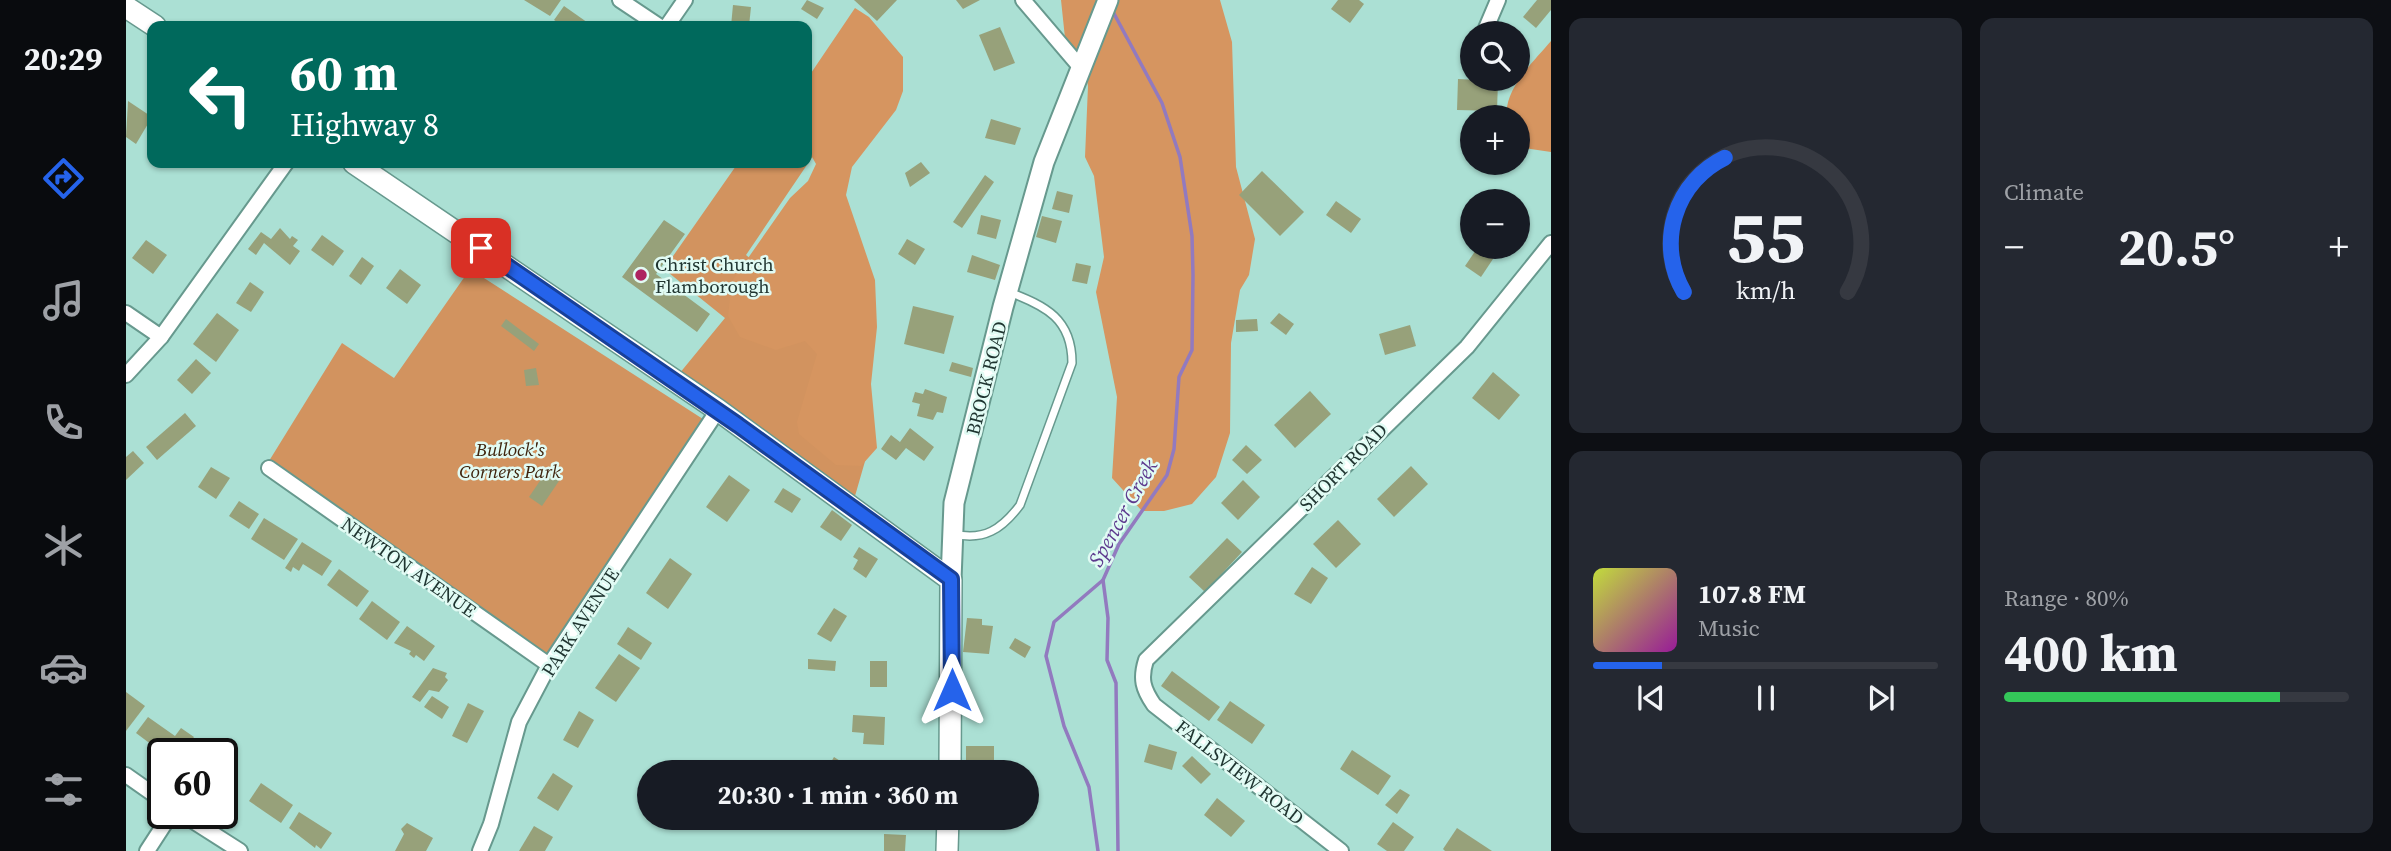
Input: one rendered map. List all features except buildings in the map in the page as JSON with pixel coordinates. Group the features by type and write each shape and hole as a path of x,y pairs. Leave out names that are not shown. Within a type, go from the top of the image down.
{"main road":[{"name":"BROCK ROAD","path":"950,760 954,503 1044,162 1108,0"},
{"path":"126,7 147,21"},
{"path":"361,168 718,410 951,579"},
{"path":"947,851 948,830"}],"street":[{"path":"620,0 652,21"},
{"path":"670,21 685,0"},
{"path":"1023,0 1065,45 1081,68"},
{"path":"1489,21 1498,0"},
{"path":"126,375 161,337 282,168"},
{"name":"SHORT ROAD","path":"1144,690 1142,675 1153,651 1467,347 1551,243"},
{"path":"126,313 161,337"},
{"name":"PARK AVENUE","path":"480,851 491,824 519,722 549,666 718,410"},
{"name":"NEWTON AVENUE","path":"269,468 549,666"},
{"name":"FALLSVIEW ROAD","path":"1144,690 1154,705 1341,851"},
{"path":"126,775 147,790"},
{"path":"147,851 161,829"},
{"path":"206,829 240,851"}],"lane":[{"path":"952,534 966,537 990,534 1008,521 1020,505 1072,363 1066,329 1056,316 1034,302 1008,292"}],"green space":[{"path":"735,168 805,168 746,255 869,358 870,444 855,496 679,374 725,318 664,269"},
{"name":"Bullock's Corners Park","path":"470,269 706,421 548,657 269,461 342,343 394,378"}],"shaded area":[{"path":"1061,0 1220,0 1232,42 1236,167 1255,239 1249,275 1240,290 1231,343 1230,433 1216,477 1192,504 1164,511 1142,511 1112,478 1117,397 1096,292 1104,257 1094,176 1085,157 1088,86 1083,58 1065,38"},
{"path":"855,8 869,17 903,57 903,91 896,110 852,167 846,195 875,280 877,327 871,384 877,448 861,466 836,465 799,434 797,422 817,354 805,341 776,350 740,337 728,316 732,281 790,198 808,181 816,164 812,157 812,72"},
{"path":"1551,41 1551,152 1530,149 1530,105 1508,105 1512,91 1530,91 1530,65"}],"waterway":[{"name":"Spencer Creek","path":"1111,8 1162,103 1180,157 1192,236 1193,275 1192,350 1179,377 1174,449 1167,475 1119,544 1103,580 1108,618 1107,660 1116,683 1118,851"},
{"path":"1098,851 1089,787 1064,726 1046,656 1054,622 1103,580"}],"place":[{"name":"Christ Church Flamborough","path":"641,275"}],"route":[{"path":"481,248 778,453 951,579 952,690"}]}
